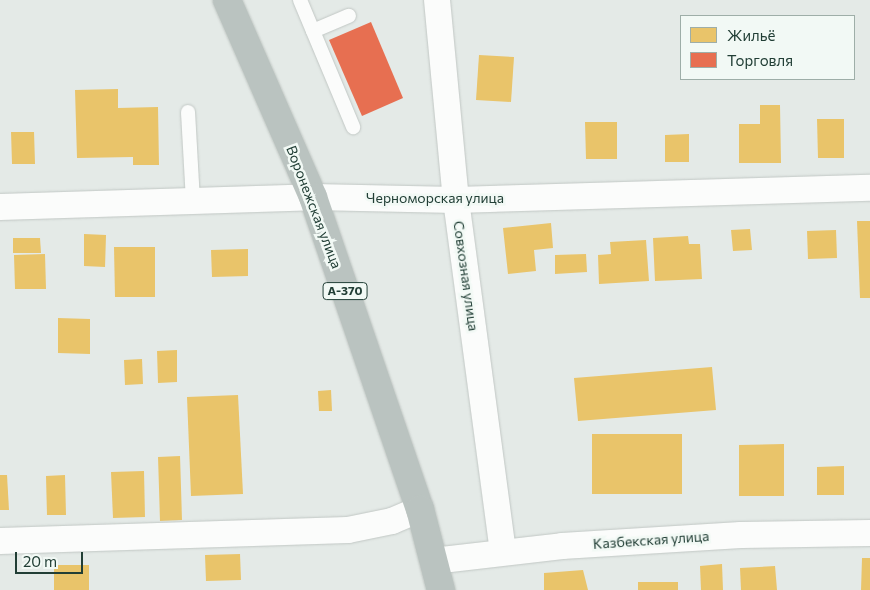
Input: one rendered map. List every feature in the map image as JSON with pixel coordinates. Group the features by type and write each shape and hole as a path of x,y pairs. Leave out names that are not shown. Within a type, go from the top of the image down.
{"highway":[{"name":"Воронежская улица","path":"227,0 313,197 420,510 441,590"}],"street":[{"name":"Совхозная улица","path":"437,0 456,200 503,552"},
{"name":"Черноморская улица","path":"0,207 313,197 456,200 870,188"},
{"path":"0,541 348,530 392,521 420,510"},
{"name":"Казбекская улица","path":"433,561 503,552 741,535 870,533"}],"lane":[{"path":"300,0 353,127"},
{"path":"313,31 349,16"},
{"path":"188,112 193,201"}],"building: Жильё":[{"path":"479,55 514,57 511,102 476,100"},
{"path":"118,89 118,108 158,107 159,165 133,165 133,157 77,158 75,90"},
{"path":"760,105 780,105 781,163 739,163 739,124 760,124"},
{"path":"817,119 844,119 844,158 818,158"},
{"path":"585,122 617,122 617,159 586,159"},
{"path":"11,132 34,132 35,164 12,164"},
{"path":"689,134 689,162 665,162 665,135"},
{"path":"857,221 870,221 870,298 860,298"},
{"path":"551,223 553,248 534,250 536,271 508,274 503,228"},
{"path":"750,229 752,250 733,251 731,230"},
{"path":"836,230 837,258 808,259 807,231"},
{"path":"84,234 106,235 105,267 84,266"},
{"path":"688,236 689,244 700,244 702,279 655,281 653,238"},
{"path":"13,238 40,238 41,253 13,253"},
{"path":"646,240 649,281 599,284 598,255 611,254 610,242"},
{"path":"114,247 155,247 155,297 115,297"},
{"path":"248,249 248,276 212,277 211,250"},
{"path":"45,254 46,289 15,289 14,255"},
{"path":"586,254 587,272 555,274 555,255"},
{"path":"58,318 90,319 90,354 58,353"},
{"path":"177,350 177,382 158,383 157,351"},
{"path":"142,359 143,384 125,385 124,360"},
{"path":"712,367 716,410 578,421 574,378"},
{"path":"331,390 332,411 319,411 318,391"},
{"path":"238,395 243,494 191,496 187,397"},
{"path":"592,434 682,434 682,494 592,494"},
{"path":"784,444 784,496 739,496 739,445"},
{"path":"180,456 182,520 160,521 158,457"},
{"path":"844,466 844,495 817,495 817,467"},
{"path":"144,471 145,517 113,518 111,472"},
{"path":"0,475 7,475 9,510 0,510"},
{"path":"65,475 66,515 47,515 46,476"},
{"path":"240,554 241,580 206,581 205,555"},
{"path":"862,558 870,558 870,590 861,590"},
{"path":"722,564 723,590 701,590 700,566"},
{"path":"54,565 89,565 89,590 54,590"},
{"path":"775,566 777,590 741,590 740,568"},
{"path":"583,570 588,590 544,590 544,573"},
{"path":"638,582 678,582 678,590 638,590"}],"building: Торговля":[{"path":"371,22 403,98 362,116 329,40"}]}
